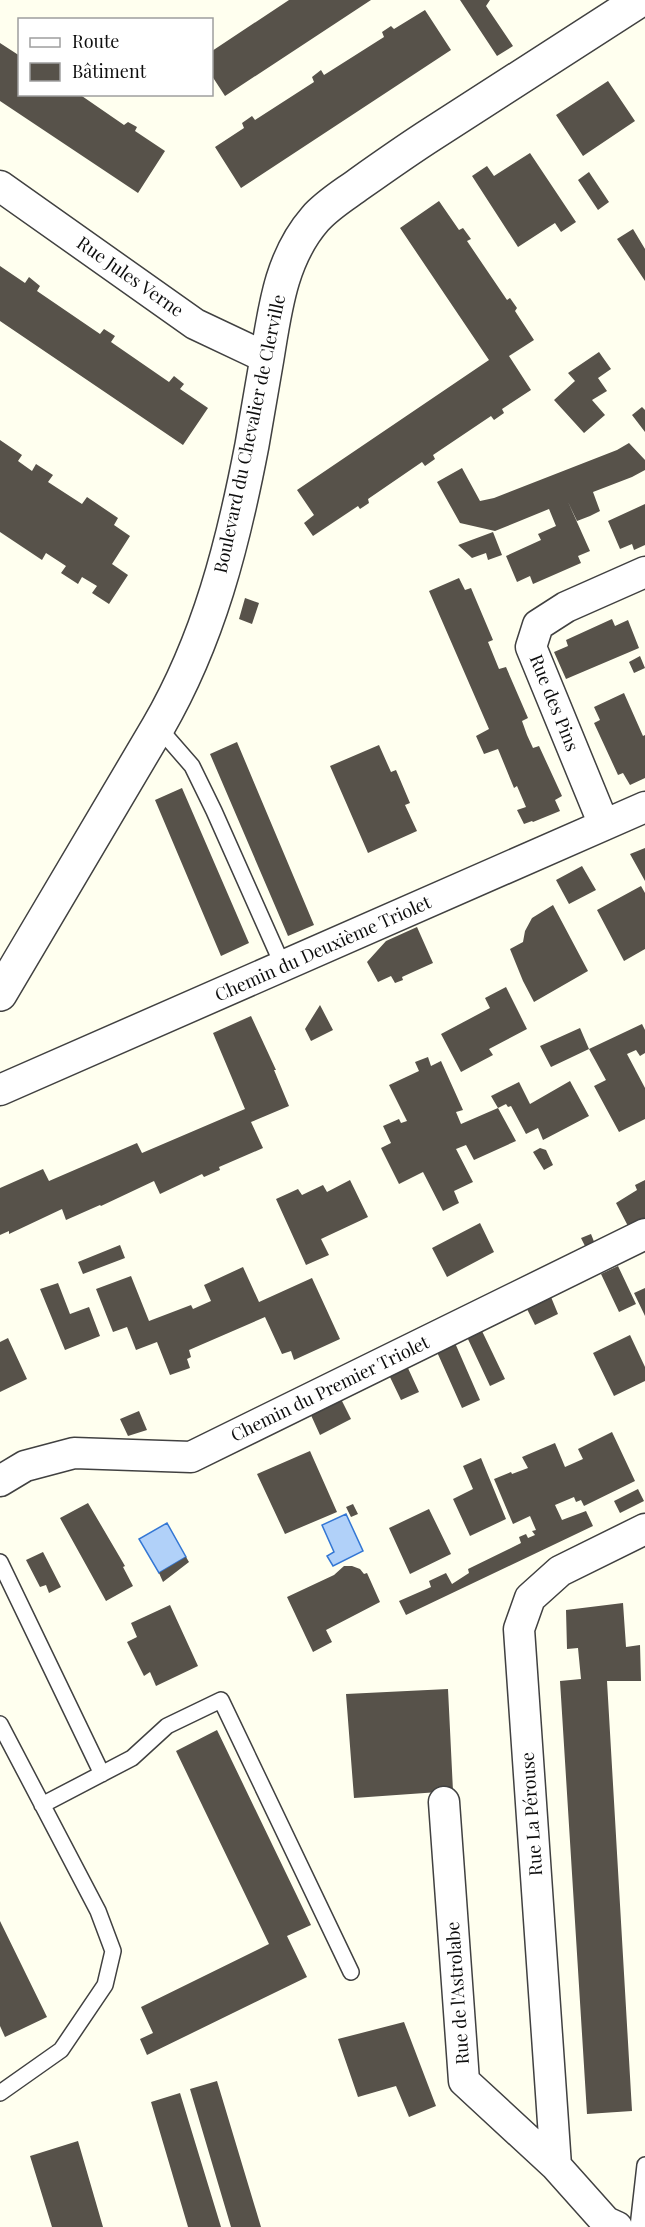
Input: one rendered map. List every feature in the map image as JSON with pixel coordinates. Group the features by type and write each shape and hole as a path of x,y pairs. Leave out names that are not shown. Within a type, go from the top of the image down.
{"street":[{"name":"Boulevard du Chevalier de Clerville","path":"0,994 159,727 190,664 227,561 252,444 274,308 292,253 314,220 328,206 400,155 640,0"},
{"name":"Rue Jules Verne","path":"0,186 195,324 267,358"},
{"name":"Rue des Pins","path":"604,825 531,647 538,625 566,607 645,572"},
{"name":"Chemin du Deuxième Triolet","path":"0,1090 645,807"},
{"name":"Chemin du Premier Triolet","path":"0,1481 25,1466 74,1453 191,1457 645,1234"},
{"name":"Rue La Pérouse","path":"556,2166 519,1629 530,1598 560,1571 645,1529"},
{"name":"Rue de l'Astrolabe","path":"444,1802 464,2081 556,2166 606,2222 616,2227"}],"lane":[{"path":"159,727 192,766 283,966"},
{"path":"0,1562 102,1774"},
{"path":"42,1805 132,1758 166,1726 221,1700 351,1972"},
{"path":"0,1724 98,1911 112,1951 105,1985 61,2050 0,2093"},
{"path":"638,2227 645,2165"}],"water":[{"path":"346,1514 363,1551 333,1566 327,1556 334,1552 322,1525"},
{"path":"167,1523 186,1557 159,1573 139,1539"}],"building":[{"path":"289,0 371,0 225,96 213,78 213,50"},
{"path":"460,0 490,0 486,6 513,46 497,56"},
{"path":"425,10 451,50 241,188 215,147 244,128 242,123 252,116 255,120 314,82 312,77 321,70 324,75 384,37 382,32 391,26 394,29"},
{"path":"0,43 18,55 18,96 82,96 124,125 128,122 137,127 135,131 165,151 138,193 0,101"},
{"path":"608,81 635,121 583,156 556,115"},
{"path":"530,153 576,222 561,232 555,223 518,247 472,176 487,166 494,176"},
{"path":"589,172 609,202 598,210 578,180"},
{"path":"439,201 459,230 463,228 471,239 467,241 507,300 510,298 517,308 515,311 534,340 509,356 531,390 502,409 504,413 494,420 491,416 433,455 435,459 425,466 422,462 368,499 369,503 360,509 358,506 313,536 304,523 314,515 297,490 489,360 400,228"},
{"path":"633,229 645,249 645,281 617,239"},
{"path":"0,266 25,283 29,277 40,286 37,291 100,334 104,329 115,336 111,342 169,382 174,376 184,384 180,389 208,408 183,445 0,321"},
{"path":"599,352 611,369 598,378 607,391 592,400 605,415 584,433 554,400 575,381 568,373"},
{"path":"642,407 645,410 645,432 632,415"},
{"path":"0,440 22,455 18,461 32,471 36,464 53,475 48,482 82,504 87,497 118,518 114,525 130,536 112,564 128,575 109,604 92,593 97,586 82,577 78,584 61,573 66,566 46,553 42,560 0,532"},
{"path":"629,443 645,460 645,470 593,492 600,511 590,516 577,521 568,502 590,551 578,556 581,563 533,584 530,576 517,582 506,556 541,540 538,534 556,526 549,509 495,531 460,523 437,482 462,468 480,501 494,498 617,450"},
{"path":"645,504 645,545 634,550 632,544 620,549 608,521"},
{"path":"493,532 502,555 488,560 486,553 472,558 458,545"},
{"path":"459,578 465,590 471,588 493,640 488,642 499,669 506,667 528,718 522,721 527,735 533,748 539,746 562,796 555,800 560,811 533,822 524,824 517,810 526,807 517,786 514,788 498,749 484,754 476,736 489,729 429,591"},
{"path":"245,598 259,603 252,624 239,619"},
{"path":"612,619 615,626 628,620 639,648 566,679 554,652 568,646 566,640"},
{"path":"640,656 645,668 634,673 629,662"},
{"path":"624,693 643,736 645,735 645,778 630,785 623,773 618,775 594,723 600,720 594,707"},
{"path":"237,742 314,925 288,936 210,754"},
{"path":"379,745 391,772 396,770 410,803 405,805 417,831 368,853 330,766"},
{"path":"182,788 249,943 221,956 155,800"},
{"path":"645,848 645,881 630,854"},
{"path":"582,866 596,890 569,904 556,880"},
{"path":"641,886 645,893 645,949 624,961 597,910"},
{"path":"553,905 588,971 534,1002 510,949 523,942 525,931 532,918"},
{"path":"417,927 433,963 402,977 403,980 395,983 391,976 378,982 367,962 386,941"},
{"path":"506,987 527,1029 489,1049 493,1055 461,1072 441,1034 490,1008 485,998"},
{"path":"320,1005 333,1030 311,1041 305,1029"},
{"path":"251,1016 276,1070 274,1070 289,1106 251,1122 263,1148 219,1167 220,1170 204,1177 202,1174 160,1194 154,1181 66,1220 62,1209 9,1234 9,1231 0,1235 0,1188 43,1169 49,1181 137,1143 142,1153 245,1109 213,1033"},
{"path":"642,1024 645,1030 645,1053 640,1056 636,1050 627,1054 645,1088 645,1119 619,1132 594,1086 606,1080 589,1049"},
{"path":"580,1028 589,1049 551,1067 540,1046"},
{"path":"428,1057 431,1066 441,1061 463,1110 456,1112 461,1124 498,1108 516,1141 474,1160 466,1145 456,1149 473,1182 454,1191 459,1203 443,1211 423,1172 399,1184 381,1148 391,1143 383,1126 399,1119 401,1123 407,1121 389,1085 419,1071 415,1062"},
{"path":"570,1081 589,1116 543,1140 538,1128 526,1134 511,1106 508,1107 506,1104 498,1108 491,1096 519,1082 530,1104"},
{"path":"540,1148 546,1150 553,1165 544,1170 533,1152"},
{"path":"350,1180 368,1217 321,1239 329,1255 306,1265 276,1199 298,1189 302,1195 323,1185 327,1192"},
{"path":"645,1180 645,1220 629,1228 616,1203 637,1190 635,1185"},
{"path":"480,1223 494,1252 447,1277 432,1248"},
{"path":"591,1234 595,1244 586,1248 581,1238"},
{"path":"120,1245 125,1258 83,1274 78,1262"},
{"path":"618,1266 636,1304 619,1312 601,1274"},
{"path":"243,1267 259,1302 312,1278 340,1339 294,1360 291,1351 282,1354 265,1317 189,1350 191,1357 187,1359 190,1368 170,1375 157,1342 136,1350 127,1327 113,1332 96,1289 131,1276 149,1321 191,1305 193,1309 211,1301 204,1285"},
{"path":"58,1283 70,1314 89,1307 100,1336 65,1350 40,1289"},
{"path":"645,1288 645,1316 634,1293"},
{"path":"551,1297 558,1314 535,1325 527,1309"},
{"path":"482,1331 505,1379 490,1386 467,1337"},
{"path":"630,1335 645,1367 645,1381 614,1396 593,1353"},
{"path":"8,1338 27,1379 0,1392 0,1342"},
{"path":"455,1343 480,1400 462,1408 437,1352"},
{"path":"407,1366 419,1392 401,1400 389,1375"},
{"path":"340,1397 351,1419 320,1435 310,1413"},
{"path":"139,1411 147,1430 128,1436 120,1419"},
{"path":"612,1432 635,1481 584,1506 581,1500 576,1502 574,1497 555,1505 562,1520 586,1511 593,1526 406,1615 399,1601 431,1587 429,1581 446,1573 452,1584 469,1573 468,1569 521,1543 519,1537 526,1534 528,1538 535,1535 532,1531 536,1530 530,1516 513,1524 494,1479 528,1468 522,1457 555,1443 565,1467 583,1459 578,1449"},
{"path":"310,1451 337,1512 285,1534 257,1474"},
{"path":"481,1458 506,1519 470,1536 453,1499 473,1489 463,1466"},
{"path":"638,1489 644,1501 620,1513 614,1501"},
{"path":"88,1503 125,1566 123,1567 133,1586 106,1601 60,1518"},
{"path":"353,1504 358,1514 351,1517 346,1507"},
{"path":"429,1509 451,1554 410,1574 389,1528"},
{"path":"43,1552 61,1587 49,1593 46,1585 40,1587 26,1560"},
{"path":"186,1557 189,1562 163,1582 159,1573"},
{"path":"344,1566 352,1566 360,1569 364,1574 367,1573 380,1602 326,1630 332,1642 313,1652 287,1597 334,1575"},
{"path":"623,1603 626,1647 640,1645 641,1681 607,1681 632,2111 587,2114 560,1681 581,1679 578,1648 567,1649 566,1610"},
{"path":"170,1605 198,1666 156,1686 150,1672 144,1676 127,1642 137,1637 131,1623"},
{"path":"448,1689 453,1791 354,1798 346,1694"},
{"path":"217,1730 311,1925 287,1936 307,1977 147,2055 140,2039 153,2033 141,2007 269,1944 176,1751"},
{"path":"0,1921 47,2017 5,2037 0,2026"},
{"path":"404,2022 436,2106 409,2117 396,2086 358,2097 338,2039"},
{"path":"217,2081 261,2227 231,2227 190,2089"},
{"path":"180,2093 221,2227 188,2227 151,2102"},
{"path":"78,2141 103,2227 52,2227 30,2156"}]}
